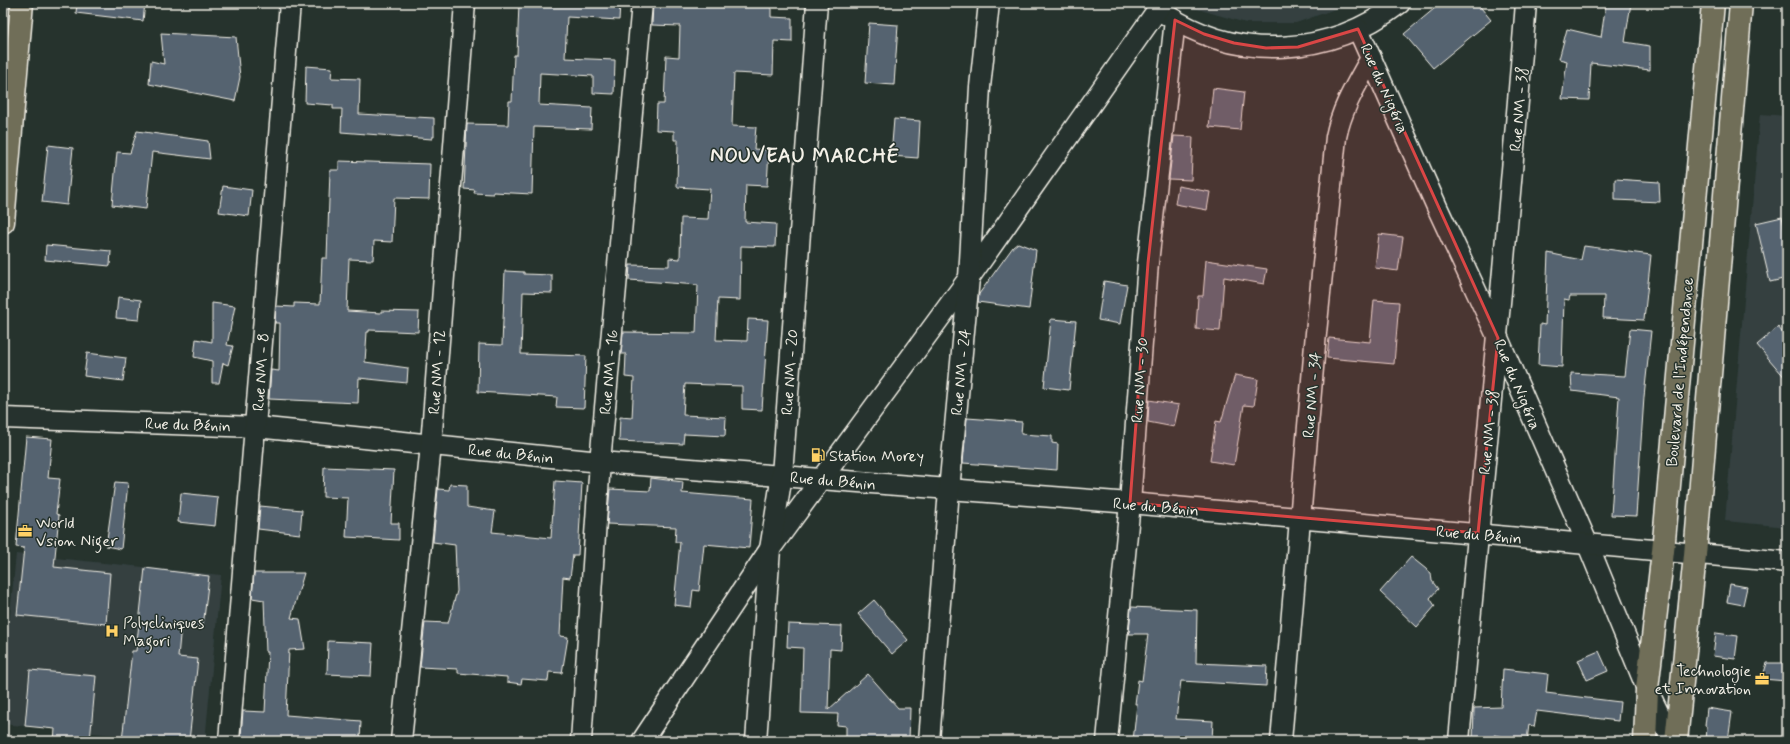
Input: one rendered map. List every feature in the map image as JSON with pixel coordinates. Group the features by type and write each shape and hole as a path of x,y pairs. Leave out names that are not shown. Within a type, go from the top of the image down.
{"main road":[{"path":"3,222 22,3"},
{"name":"Boulevard de l'Indépendance","path":"1645,741 1647,689 1663,551 1713,3"},
{"name":"Boulevard de l'Indépendance","path":"1676,741 1695,555 1741,3"}],"street":[{"name":"Rue NM - 8","path":"229,741 290,3"},
{"name":"Rue NM - 12","path":"401,741 431,445 466,3"},
{"name":"Rue NM - 16","path":"581,741 600,462 642,3"},
{"name":"Rue NM - 20","path":"756,741 770,549 782,475 817,3"},
{"name":"Rue NM - 24","path":"929,741 949,490 969,278 980,87 989,3"},
{"path":"642,741 770,549 969,278 1155,6 1175,20 1211,36 1234,43 1266,48 1298,47 1329,40 1358,29 1380,18 1400,3"},
{"name":"Rue NM - 38","path":"1459,741 1498,338 1526,3"},
{"name":"Rue NM - 30","path":"1107,741 1130,503 1148,263 1175,20"},
{"name":"Rue du Nigéria","path":"1358,29 1437,207 1498,338 1588,544 1647,689 1672,741"},
{"name":"Rue NM - 34","path":"1281,741 1300,518 1336,136 1339,120 1347,101 1371,58"},
{"name":"Rue du Bénin","path":"3,418 256,427 600,462 1130,503 1478,533 1695,555 1787,562"}],"highlighted area":[{"path":"1175,20 1204,34 1234,43 1266,48 1298,47 1358,29 1498,338 1478,533 1130,503 1148,263"}],"shaded area":[{"path":"1188,3 1352,3 1296,23 1246,23 1194,8"},
{"path":"1760,114 1787,116 1787,527 1725,521"},
{"name":"Polycliniques Magori","path":"16,554 221,575 205,741 173,741 3,724 3,687"}],"building":[{"path":"77,3 145,3 143,21 76,13"},
{"path":"519,3 620,3 619,20 567,17 565,58 615,60 614,94 593,93 593,76 540,73 539,105 592,108 591,129 534,127 532,194 493,192 493,194 474,193 475,190 464,189 467,124 508,125 509,101 512,101 514,55 517,55"},
{"path":"653,3 687,5 687,3 771,3 771,17 792,18 792,42 774,41 773,75 734,73 732,126 756,127 754,149 769,150 767,186 746,185 745,222 776,224 775,247 741,246 740,300 718,299 716,340 747,341 748,319 768,320 762,410 742,409 742,386 685,384 683,415 726,417 725,436 684,434 683,444 619,441 620,417 632,418 634,378 625,377 626,354 621,354 623,332 696,333 698,285 629,280 630,265 669,266 669,258 680,259 681,218 708,219 710,189 677,187 678,140 674,140 674,131 656,130 657,104 664,104 666,56 679,57 680,26 652,25"},
{"path":"1441,3 1477,3 1491,20 1433,68 1404,34"},
{"path":"1606,3 1631,3 1625,42 1650,46 1650,70 1591,63 1589,100 1562,99 1567,61 1559,59 1567,29 1601,37"},
{"path":"869,23 898,25 894,85 865,83"},
{"path":"161,33 236,37 240,77 235,101 149,84 151,61 164,64"},
{"path":"306,66 332,68 331,78 360,79 359,114 434,118 434,137 432,137 432,139 341,132 342,109 333,109 333,105 305,103"},
{"path":"1213,88 1244,92 1240,130 1209,127"},
{"path":"894,119 920,121 918,158 891,156"},
{"path":"137,131 208,141 210,159 152,152 146,209 112,205 117,152 130,153"},
{"path":"1174,136 1193,137 1191,180 1169,179"},
{"path":"48,145 73,148 67,205 42,202"},
{"path":"339,161 430,164 429,199 394,198 392,242 374,241 373,260 349,259 347,311 381,313 381,311 419,312 418,332 369,330 369,332 367,332 365,362 408,368 407,383 359,378 358,403 269,399 271,370 279,371 280,323 275,323 276,306 294,307 294,303 320,304 322,258 327,258 330,170 339,170"},
{"path":"1615,179 1659,182 1660,202 1615,200"},
{"path":"223,186 252,190 249,216 219,212"},
{"path":"1178,186 1210,192 1207,210 1175,204"},
{"path":"1782,217 1787,241 1787,278 1770,282 1756,223"},
{"path":"1379,234 1403,237 1398,271 1375,268"},
{"path":"1018,243 1036,250 1029,309 978,302 979,294 1013,247"},
{"path":"46,245 111,251 110,266 45,260"},
{"path":"1584,246 1651,255 1644,320 1603,318 1604,296 1570,296 1569,300 1564,299 1562,367 1538,365 1540,324 1545,325 1548,253 1581,260"},
{"path":"1206,260 1267,269 1264,284 1224,277 1220,331 1196,329 1198,296 1203,296"},
{"path":"505,271 524,272 524,274 552,275 552,293 523,292 521,354 586,356 584,408 556,407 557,397 478,392 479,344 502,345"},
{"path":"1104,281 1127,285 1120,324 1098,320"},
{"path":"118,297 141,300 139,320 116,318"},
{"path":"1374,300 1399,302 1394,364 1327,358 1329,338 1370,342"},
{"path":"212,303 235,306 227,345 233,346 228,365 223,363 219,383 212,383 212,361 194,357 196,339 212,342"},
{"path":"1051,319 1076,321 1069,390 1044,387"},
{"path":"1778,327 1787,338 1787,380 1757,345"},
{"path":"1630,329 1651,331 1644,397 1636,516 1611,515 1619,397 1572,391 1571,373 1625,376"},
{"path":"87,353 126,358 123,381 84,376"},
{"path":"1235,375 1258,379 1254,406 1244,405 1234,465 1210,461 1216,421 1221,422"},
{"path":"1149,400 1179,405 1174,427 1148,422"},
{"path":"967,418 1022,422 1021,434 1052,436 1052,443 1058,444 1057,470 963,463"},
{"path":"26,437 52,439 48,478 60,479 56,514 59,515 54,567 110,573 106,624 17,615 24,548 16,547"},
{"path":"324,467 394,470 391,523 399,523 399,540 346,537 348,498 323,497"},
{"path":"651,478 683,482 682,493 753,499 749,548 704,544 699,591 693,590 691,607 674,605 680,542 675,542 676,527 607,524 610,489 650,491"},
{"path":"555,481 582,483 578,555 573,555 570,578 563,577 560,636 568,637 562,673 549,672 548,681 522,679 521,684 507,682 507,677 458,673 458,669 420,667 425,622 448,623 457,591 455,545 433,542 438,489 449,490 450,484 467,485 467,507 495,511 492,532 551,538"},
{"path":"115,482 128,483 121,549 106,546"},
{"path":"181,493 218,497 215,526 178,522"},
{"path":"260,506 302,510 300,534 258,529"},
{"path":"1411,557 1431,573 1432,581 1438,589 1430,598 1435,606 1417,627 1380,592"},
{"path":"145,568 209,576 203,627 181,625 178,657 198,659 189,741 122,741 132,651 136,651"},
{"path":"254,573 304,573 291,618 300,619 305,649 289,650 286,715 361,721 360,741 272,741 273,738 241,736 243,711 265,712 268,652 266,652 264,600 252,598"},
{"path":"1730,584 1747,587 1743,605 1727,602"},
{"path":"874,600 908,640 892,654 858,614"},
{"path":"1131,607 1197,610 1196,663 1267,666 1266,686 1181,681 1176,719 1213,721 1212,741 1133,741 1138,680 1142,681 1148,634 1129,634"},
{"path":"788,624 842,626 841,650 830,649 828,710 868,674 898,708 910,708 909,741 846,741 846,726 837,725 838,714 801,713 803,648 787,647"},
{"path":"1716,633 1738,636 1735,659 1713,656"},
{"path":"328,641 373,643 371,676 327,674"},
{"path":"1599,651 1608,671 1587,680 1578,660"},
{"path":"1767,663 1787,663 1787,681 1762,679"},
{"path":"1503,669 1548,674 1546,693 1620,702 1618,721 1537,711 1534,727 1529,724 1527,741 1494,735 1496,741 1473,741 1474,708 1501,707"},
{"path":"30,670 96,676 90,741 54,741 55,729 25,726"},
{"path":"1707,708 1732,712 1728,741 1706,741 1707,727 1705,726"}],"place":[{"name":"Station Morey","path":"818,455"},
{"name":"World Vsion Niger","path":"25,531"},
{"name":"Polycliniques Magori","path":"112,631"},
{"name":"Technologie et Innovation","path":"1762,679"}],"district":[{"name":"NOUVEAU MARCHÉ","path":"805,155"}]}
